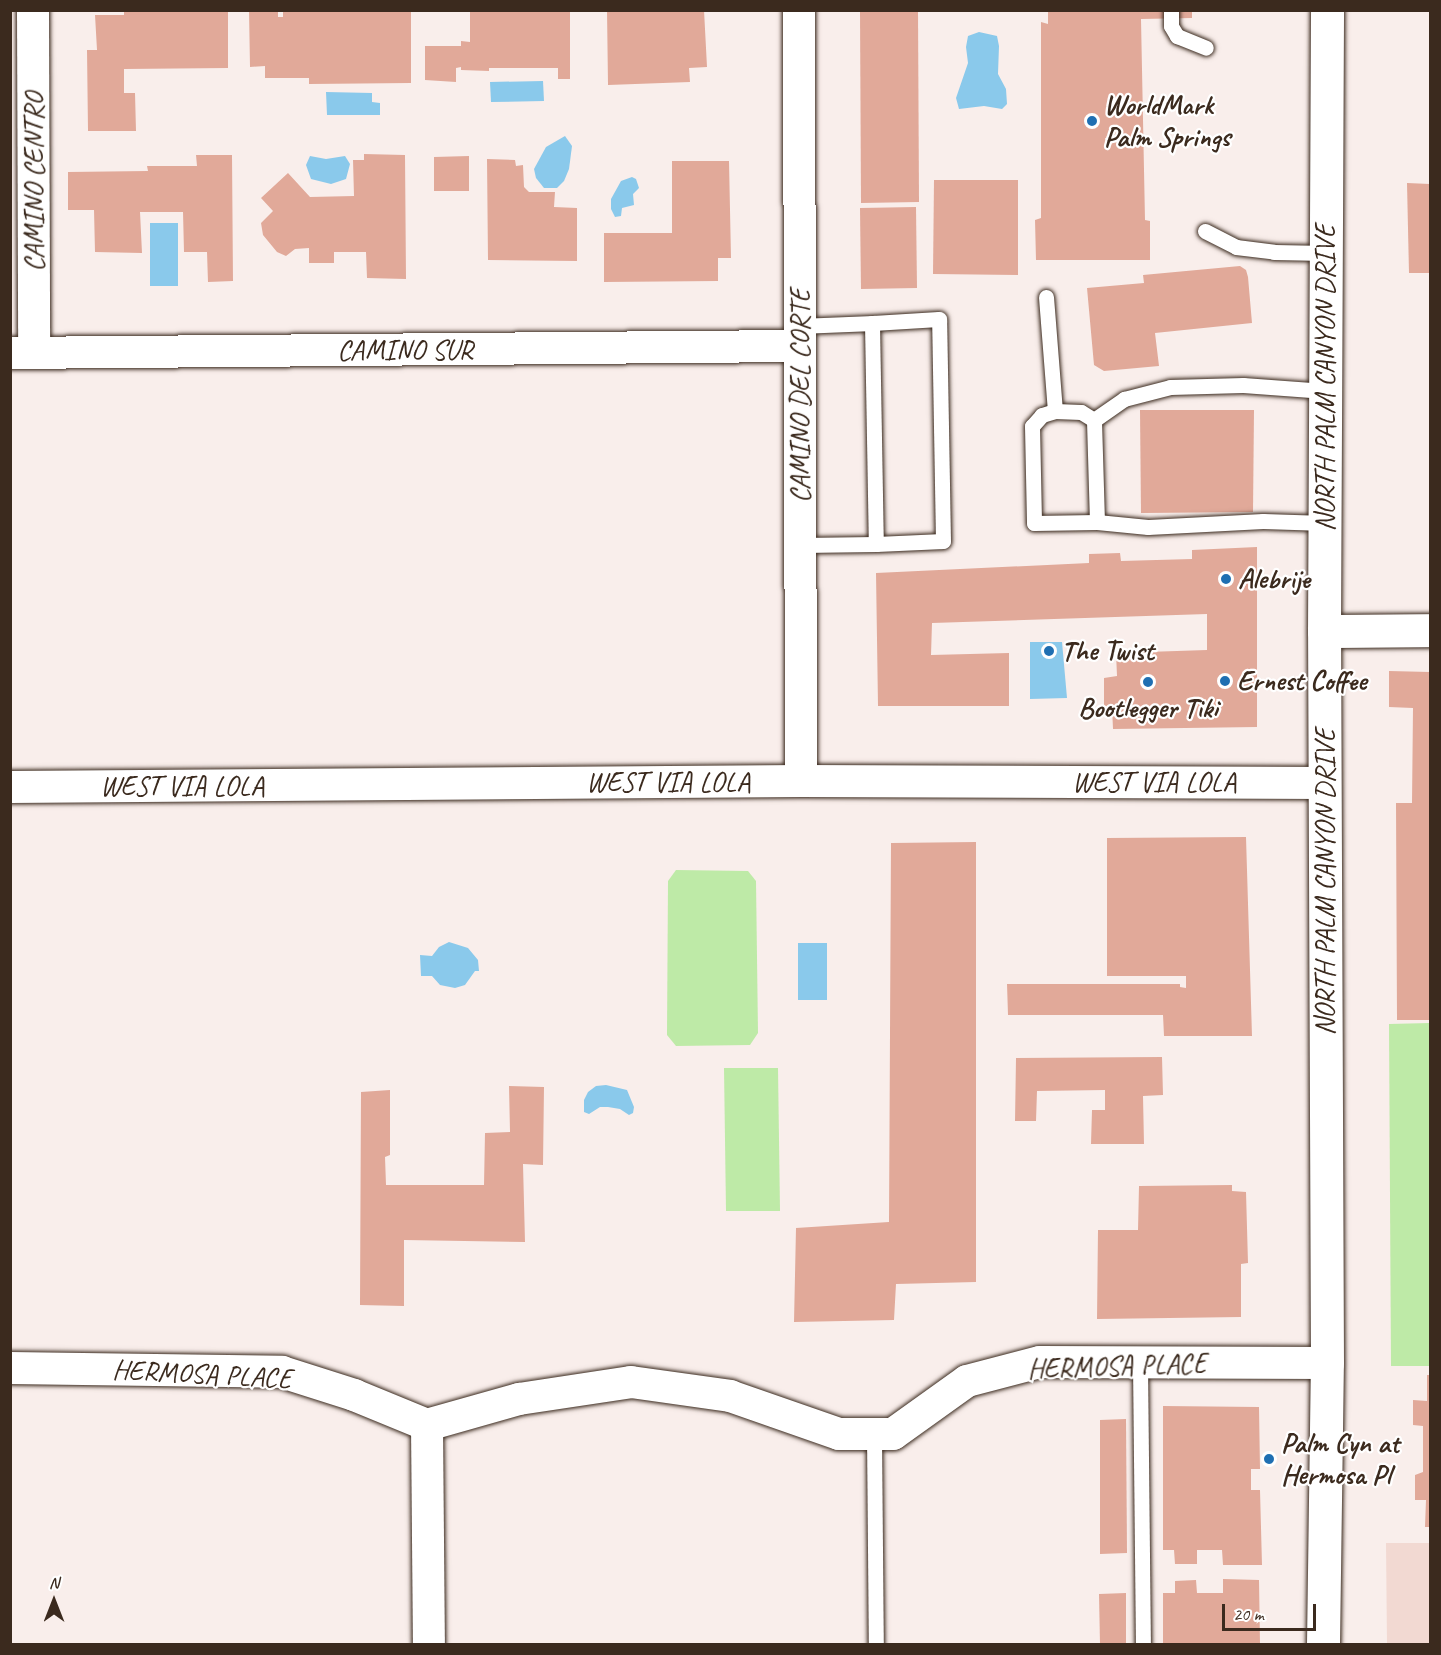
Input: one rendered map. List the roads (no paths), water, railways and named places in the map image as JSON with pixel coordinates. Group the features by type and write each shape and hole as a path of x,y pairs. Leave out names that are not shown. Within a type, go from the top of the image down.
{"main road":[{"name":"NORTH PALM CANYON DRIVE","path":"1323,1644 1327,1363 1324,631 1327,10"},
{"path":"1324,631 1431,630"}],"street":[{"name":"CAMINO CENTRO","path":"22,353 33,10"},
{"name":"CAMINO DEL CORTE","path":"799,10 801,781"},
{"name":"CAMINO SUR","path":"22,353 800,336"},
{"name":"WEST VIA LOLA","path":"10,787 801,781 1325,783"},
{"name":"HERMOSA PLACE","path":"10,1368 282,1372 354,1395 427,1425 519,1399 631,1382 730,1396 839,1434 893,1434 967,1381 1040,1362 1327,1363"},
{"path":"427,1425 429,1644"}],"lane":[{"path":"1171,10 1171,26 1177,36 1206,48"},
{"path":"1205,231 1236,247 1274,252 1326,253"},
{"path":"1046,297 1055,411"},
{"path":"800,336 872,323 939,319 943,542 801,545"},
{"path":"872,323 876,544"},
{"path":"1094,420 1124,399 1170,387 1243,385 1325,391"},
{"path":"1094,420 1081,412 1055,411 1042,415 1032,426 1034,523 1097,522 1148,527 1263,521 1325,523"},
{"path":"1094,420 1097,522"},
{"path":"1140,1363 1143,1644"},
{"path":"874,1434 876,1644"}],"water":[{"path":"979,32 997,36 998,74 1006,89 1007,104 1002,109 984,106 959,109 956,98 968,63 966,47 968,36"},
{"path":"543,81 544,101 491,102 490,82"},
{"path":"326,92 372,93 372,102 380,103 380,115 327,115"},
{"path":"565,136 572,146 569,169 564,181 557,188 544,188 536,178 534,169 546,147"},
{"path":"310,156 326,159 345,156 350,164 346,179 331,184 311,179 306,165"},
{"path":"632,177 636,179 639,188 633,194 634,205 622,208 621,216 615,217 611,209 611,199 621,181"},
{"path":"150,223 178,223 178,286 150,286"},
{"path":"1030,642 1062,642 1067,698 1030,699"},
{"path":"449,942 468,948 478,960 479,971 475,971 465,985 455,988 440,985 432,976 421,976 420,955 432,956 439,947"},
{"path":"798,943 827,943 827,1000 798,1000"},
{"path":"606,1085 627,1090 634,1107 633,1113 629,1115 620,1109 608,1107 600,1107 589,1114 584,1112 584,1100 588,1092 596,1086"}],"place":[{"name":"WorldMark Palm Springs","path":"1092,121"},
{"name":"Alebrije","path":"1226,579"},
{"name":"The Twist","path":"1049,651"},
{"name":"Ernest Coffee","path":"1225,681"},
{"name":"Bootlegger Tiki","path":"1148,682"},
{"name":"Palm Cyn at Hermosa Pl","path":"1269,1459"}]}
